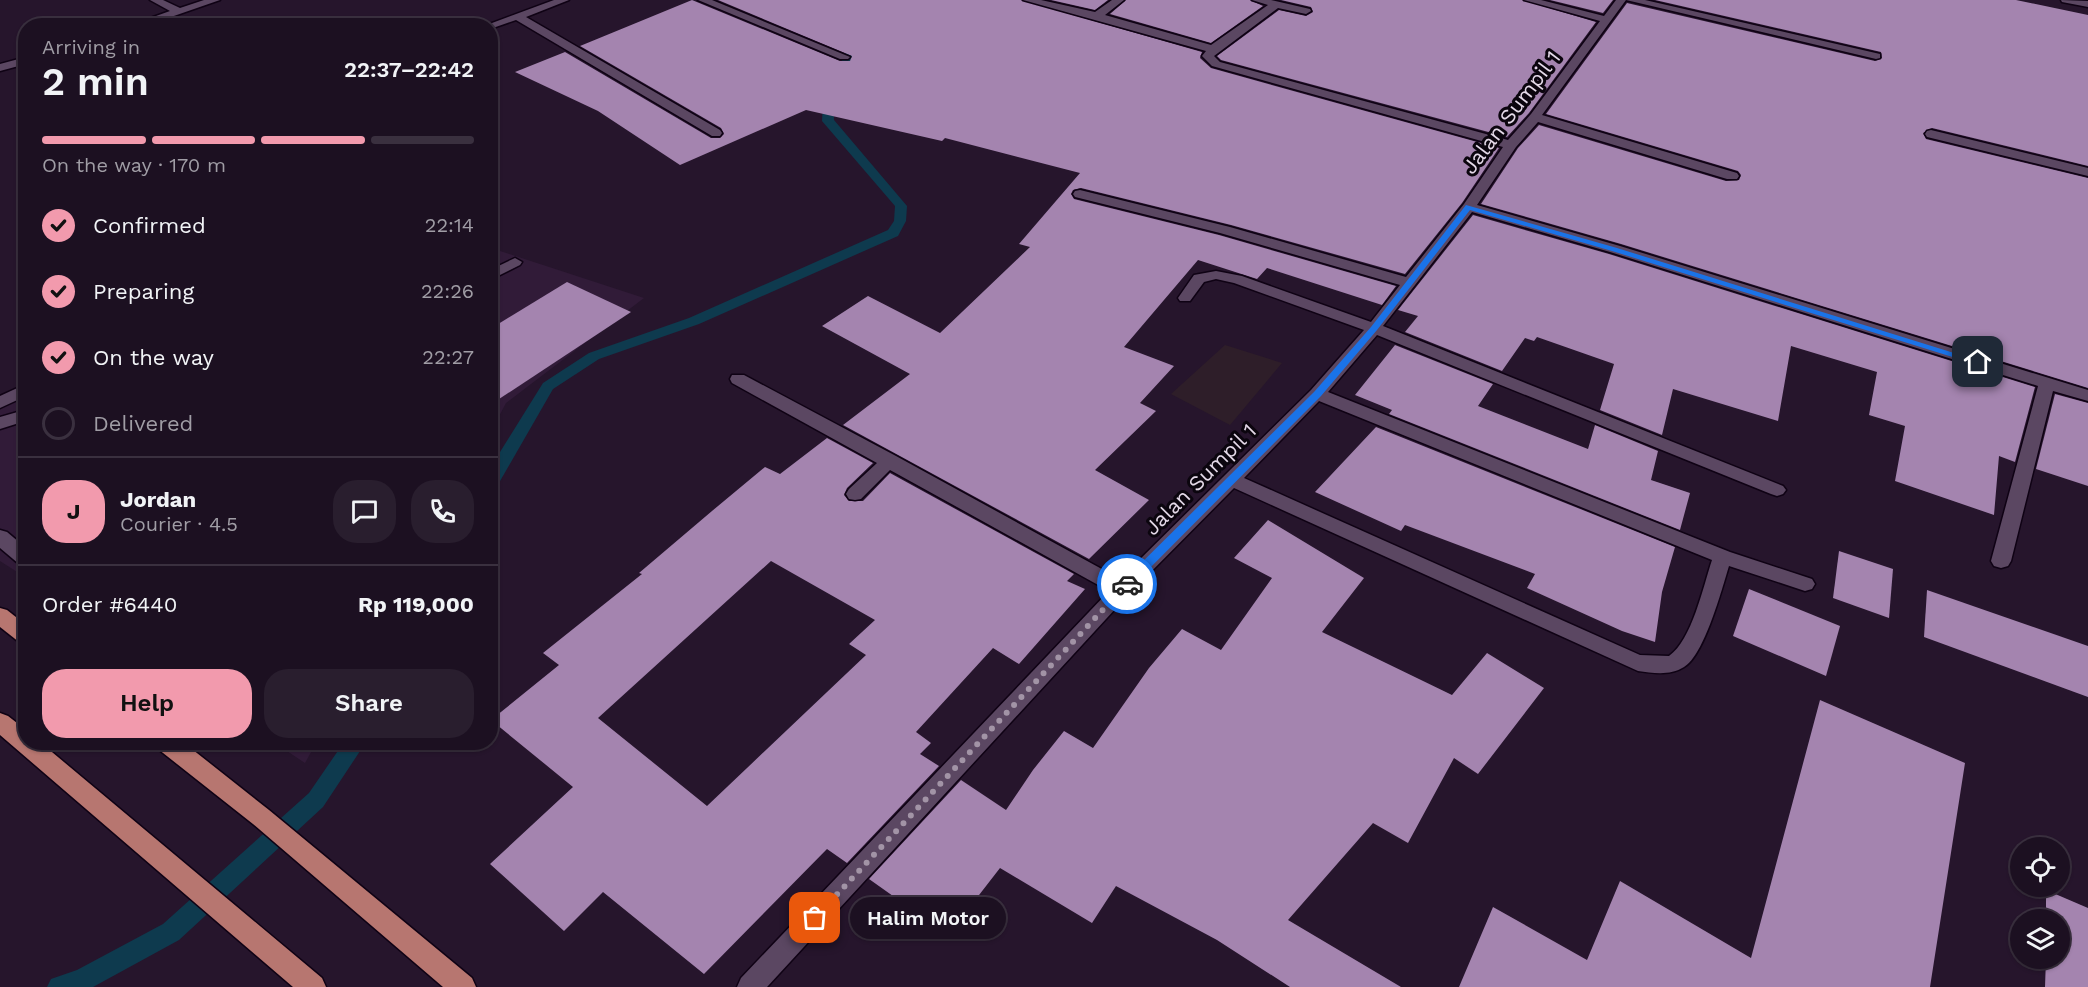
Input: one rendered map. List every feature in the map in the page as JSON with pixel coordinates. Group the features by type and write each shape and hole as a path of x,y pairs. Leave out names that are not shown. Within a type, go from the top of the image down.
{"main road":[{"path":"0,616 18,630"},
{"path":"0,722 18,737"},
{"path":"33,750 313,987"},
{"path":"176,750 261,817 463,987"}],"street":[{"path":"156,0 178,11"},
{"path":"157,18 215,0"},
{"path":"498,23 564,0"},
{"path":"703,0 844,57"},
{"path":"1028,0 1097,16 1213,49"},
{"path":"1097,16 1119,0"},
{"path":"1257,0 1306,11"},
{"path":"1529,0 1608,20"},
{"name":"Jalan Sumpil 1","path":"750,987 1122,589 1317,394 1374,328 1469,207 1511,145 1535,117 1621,0"},
{"path":"1631,0 1876,56"},
{"path":"2066,0 2088,4"},
{"path":"1275,5 1213,49 1208,56 1216,64 1511,145"},
{"path":"517,16 716,133"},
{"path":"0,68 18,64"},
{"path":"1535,117 1732,176"},
{"path":"1931,134 2088,172"},
{"path":"1080,194 1225,230 1410,283"},
{"path":"1469,207 1626,253 2088,396"},
{"path":"498,272 515,262"},
{"path":"1185,298 1199,278 1216,275 1237,279 1374,328 1777,490"},
{"path":"738,379 890,460 1122,589"},
{"path":"2001,561 2047,383"},
{"path":"0,403 18,393"},
{"path":"1317,394 1723,557 1805,584"},
{"path":"0,423 18,418"},
{"path":"855,494 890,460"},
{"path":"1230,479 1638,663 1664,665 1678,661 1690,646 1723,557"},
{"path":"0,537 16,553"}],"shaded area":[{"path":"498,250 644,298 506,403 498,418"},
{"path":"1225,345 1282,363 1230,425 1171,394"},
{"path":"18,395 18,573 0,561 0,404"},
{"path":"286,750 312,750 305,763"}],"building":[{"path":"692,0 840,61 850,61 852,56 718,0 1021,0 1202,52 1200,58 1211,68 1499,148 1462,203 1405,274 1231,225 1081,188 1073,190 1071,194 1074,199 1219,235 1396,286 1382,305 1267,268 1257,279 1198,260 1124,347 1174,366 1140,403 1156,411 1095,470 1149,500 1089,559 843,425 910,374 822,326 868,296 940,333 1030,247 1019,244 1080,173 945,138 942,141 806,110 680,165 598,111 515,72 565,52 711,138 720,138 724,134 721,128 580,46"},
{"path":"1051,0 1108,0 1095,10"},
{"path":"1126,0 1250,0 1263,6 1211,43 1110,14"},
{"path":"1281,0 1522,0 1596,22 1529,113 1507,137 1221,60 1217,56 1279,10 1306,16 1313,12 1311,7"},
{"path":"1550,0 1613,0 1603,13"},
{"path":"1655,0 2016,0 2088,15 2088,166 1932,128 1923,133 1926,139 2088,178 2088,388 1621,244 1481,204 1518,148 1539,125 1726,181 1739,180 1741,175 1738,171 1546,114 1627,3 1875,61 1882,58 1881,52"},
{"path":"1473,215 1609,254 2035,387 2015,462 1999,456 1994,515 1895,481 1905,426 1869,415 1877,372 1791,346 1778,421 1673,389 1662,435 1600,410 1614,364 1537,337 1534,341 1525,338 1502,371 1405,332 1418,316 1398,310"},
{"path":"567,282 631,312 498,400 498,324"},
{"path":"1395,345 1493,384 1478,406 1588,449 1595,425 1658,451 1651,480 1690,493 1680,530 1389,414 1392,410 1355,395"},
{"path":"2055,394 2088,403 2088,486 2036,469"},
{"path":"1376,427 1675,547 1662,592 1655,642 1622,631 1527,588 1535,574 1405,525 1401,531 1315,492"},
{"path":"827,438 873,463 847,488 844,495 849,501 863,501 890,473 1074,574 1067,581 1085,589 1019,664 993,648 916,732 931,743 920,754 939,766 847,863 827,849 704,974 603,892 564,931 490,864 573,787 498,726 498,714 559,665 543,653 642,574 639,573 765,467 780,474","holes":["771,561 875,620 849,644 866,655 707,806 598,718"]},
{"path":"1268,520 1364,578 1322,632 1452,695 1487,653 1544,688 1478,774 1454,758 1408,843 1373,823 1288,920 1401,987 1290,987 1217,940 1116,886 1092,923 1000,868 948,935 869,879 961,780 1006,810 1033,770 1064,731 1093,748 1149,668 1182,629 1221,650 1272,578 1234,558"},
{"path":"1839,551 1893,569 1889,618 1833,598"},
{"path":"1749,589 1840,626 1826,676 1733,636"},
{"path":"1927,590 2088,646 2088,697 1924,637"},
{"path":"1820,700 1965,763 1930,987 1459,987 1493,907 1587,960 1620,881 1751,958"},
{"path":"2046,897 2062,897 2088,908 2088,987 2045,987 2046,969 2070,969 2070,909 2046,909"}],"waterway":[{"path":"498,469 548,386 594,356 694,321 893,233 900,221 901,206 828,121 828,103 874,0"},
{"path":"59,987 81,981 171,932 316,800 350,750"}],"way so far":[{"path":"815,918 1127,584"}],"place":[{"name":"Halim Motor","path":"815,918"}],"route":[{"path":"1127,584 1317,394 1374,328 1469,207 1615,249 1978,362"}]}
